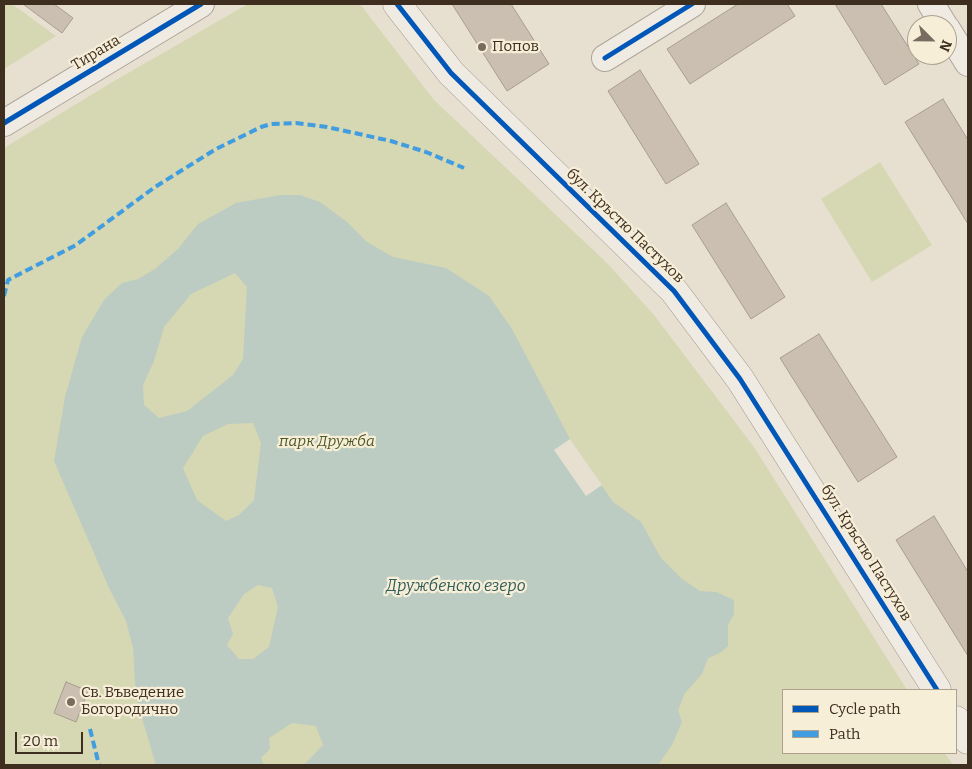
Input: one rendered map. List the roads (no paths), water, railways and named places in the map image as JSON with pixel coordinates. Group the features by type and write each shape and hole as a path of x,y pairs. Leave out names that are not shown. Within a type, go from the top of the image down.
{"street":[{"name":"Тирана","path":"4,123 201,4"},
{"name":"бул. Кръстю Пастухов","path":"397,4 450,74 674,291 740,379 936,689"},
{"path":"605,58 692,4"},
{"path":"931,4 938,15"},
{"path":"957,45 968,63"},
{"path":"957,722 968,740"}],"water":[{"name":"Дружбенско езеро","path":"280,195 300,195 320,202 347,222 367,242 393,257 446,268 489,296 512,329 570,439 613,502 641,522 661,558 682,579 700,591 716,592 734,600 734,614 728,625 728,646 720,653 708,658 702,674 685,693 678,710 682,722 672,745 658,765 299,765 306,763 323,745 316,726 292,723 269,738 270,749 261,758 264,765 156,765 136,698 133,648 126,621 110,590 54,461 65,397 82,337 104,300 122,283 138,279 155,269 178,249 198,224 236,203","holes":["235,273 247,287 243,359 233,375 187,411 159,418 144,405 143,385 154,361 164,327 191,294","253,423 261,443 254,500 239,515 226,521 197,500 183,468 203,436 228,424","258,585 272,588 278,607 269,647 253,659 239,659 227,645 233,634 228,618 244,594"]}],"place":[{"name":"Попов","path":"482,47"},
{"name":"Св. Въведение Богородично","path":"71,702"}],"park label":[{"name":"парк Дружба","path":"327,442"}]}
